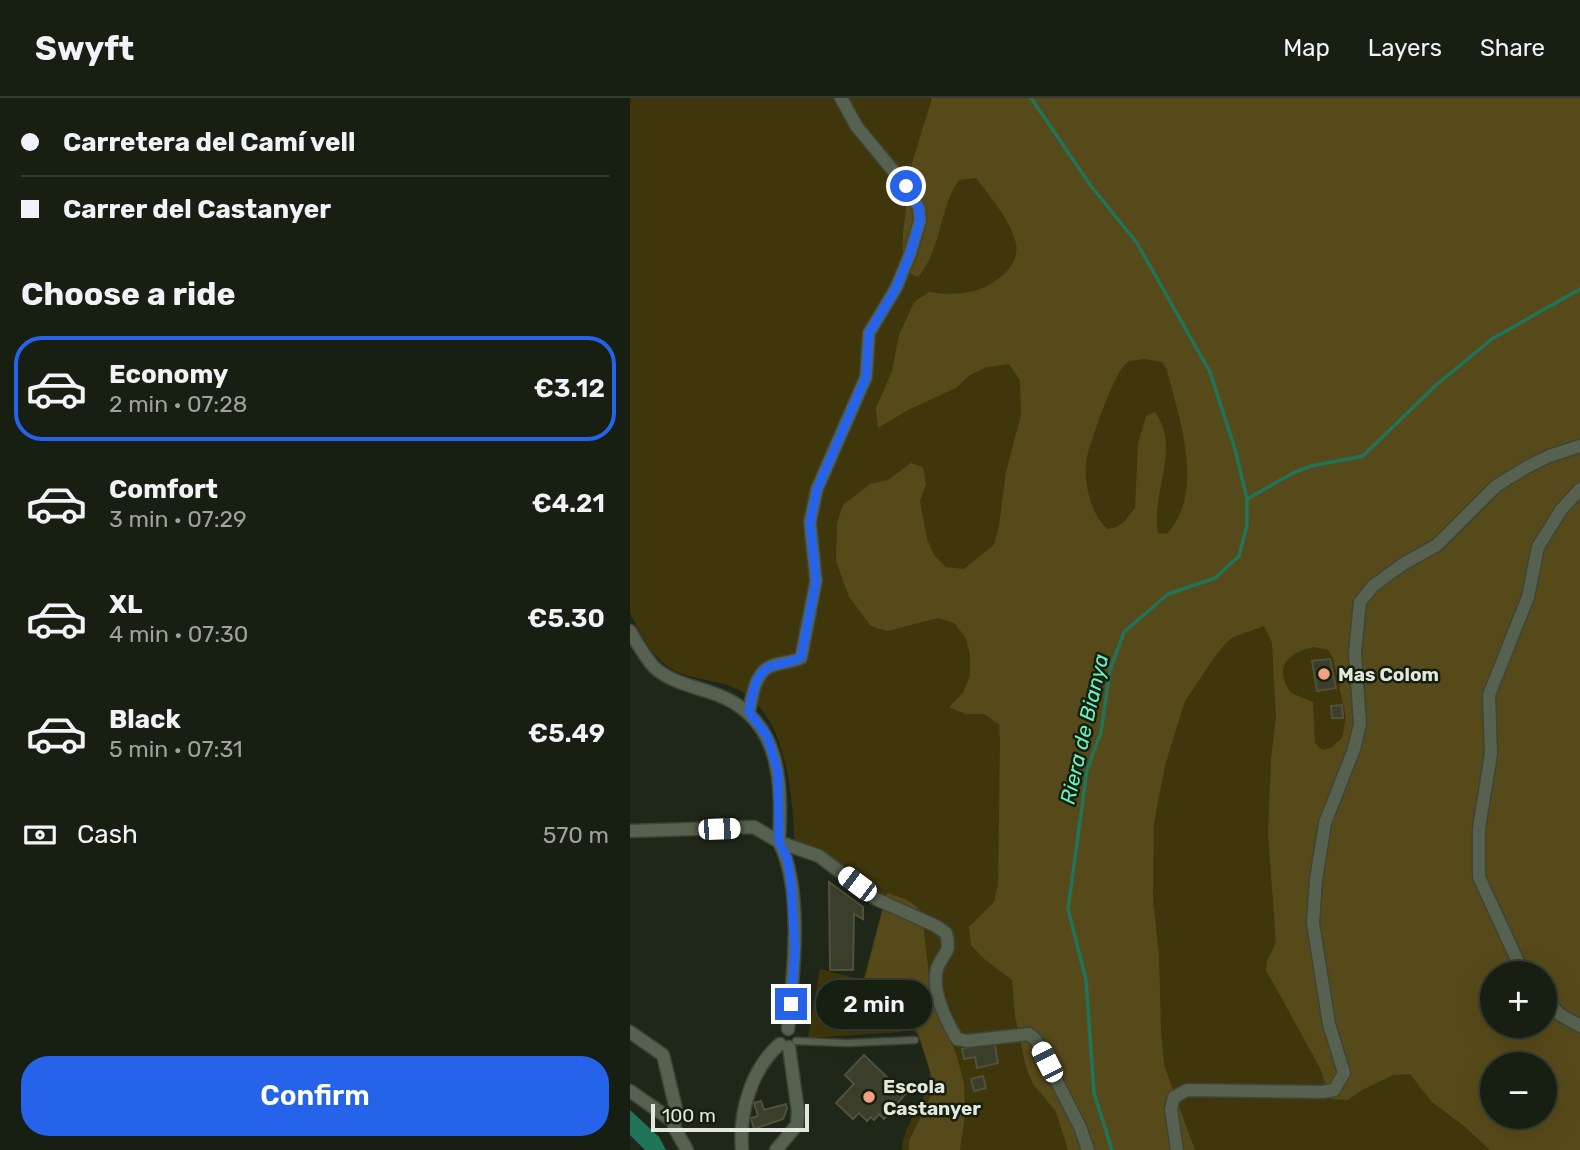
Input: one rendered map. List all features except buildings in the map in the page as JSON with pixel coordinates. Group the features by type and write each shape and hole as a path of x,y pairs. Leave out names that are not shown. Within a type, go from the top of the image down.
{"street":[{"path":"749,712 756,683 762,673 769,667 801,657 816,581 810,522 817,489 866,377 869,333 896,288 920,221 919,208 906,186 857,127 841,98"},
{"path":"1177,1150 1171,1109 1174,1097 1187,1090 1322,1093 1334,1090 1344,1073 1329,1024 1313,923 1316,880 1325,823 1354,749 1360,724 1355,653 1360,602 1373,586 1403,564 1437,545 1496,486 1549,456 1580,446"},
{"path":"1518,961 1479,877 1479,828 1491,754 1489,695 1528,597 1538,547 1561,510 1580,489"},
{"path":"630,631 653,666 668,678 721,696 749,712 767,736 778,772 779,842 787,858 791,883 795,950 788,1029 780,1032 779,1036 788,1044 798,1112 797,1125 776,1150"},
{"path":"630,831 754,827 779,842 819,856 876,899 936,926 946,933 949,943 947,954 938,966 935,982 949,1026 957,1039 967,1041 1029,1034 1036,1040 1080,1127 1088,1150"},
{"path":"1557,1012 1580,1026"},
{"path":"630,1032 663,1055 676,1109 674,1127 687,1150"},
{"path":"742,1150 748,1093 765,1057 788,1044"},
{"path":"630,1091 674,1122"}],"lane":[{"path":"788,1044 915,1040"}],"shaded area":[{"path":"630,98 1580,98 1580,1150 902,1150 908,1126 927,1088 930,1071 928,1044 912,1030 915,931 901,1032 808,1038 820,969 863,980 883,906 824,864 795,852 785,761 768,718 754,701 731,686 675,671 658,658 645,642 630,613"},
{"path":"932,98 1580,98 1580,1150 1490,1150 1432,1102 1410,1074 1393,1075 1348,1100 1331,1099 1320,1068 1266,970 1267,961 1276,943 1268,834 1271,759 1276,717 1272,643 1264,626 1231,638 1218,652 1185,701 1165,765 1154,823 1153,899 1159,956 1164,1065 1195,1150 1068,1150 1056,1112 1033,1084 1026,1067 1015,1016 1012,980 971,945 969,927 994,902 998,885 1000,742 999,724 984,714 965,714 949,707 963,693 970,675 970,655 966,638 954,623 938,618 887,631 871,626 849,597 836,561 837,523 843,505 870,484 888,480 911,463 923,467 926,485 920,501 927,539 934,555 946,567 964,569 994,545 999,526 1006,472 1021,415 1020,380 1009,364 987,367 970,375 956,388 908,410 878,428 876,408 892,371 899,335 914,302 929,292 962,293 992,283 1009,269 1014,261 1016,244 1005,218 976,178 959,180 947,204 932,253 918,277 902,269 903,232 912,163","holes":["1144,359 1162,362 1167,370 1186,454 1185,497 1179,516 1167,534 1158,533 1158,503 1166,441 1163,426 1155,412 1146,416 1138,444 1135,508 1124,522 1108,529 1102,523 1093,508 1086,480 1088,454 1116,378 1128,362","1314,647 1328,650 1333,658 1346,717 1342,738 1331,748 1322,750 1315,743 1313,702 1291,693 1283,676 1283,669 1290,657"]},
{"path":"887,893 911,903 922,914 931,994 957,1056 964,1084 965,1114 960,1150 909,1150 909,1141 935,1087 904,990 865,978"},
{"path":"630,1110 659,1137 666,1150 645,1150 630,1135"}],"waterway":[{"name":"Riera de Bianya","path":"1031,98 1091,186 1137,243 1210,372 1235,449 1247,499 1247,525 1239,556 1215,578 1168,594 1124,632 1110,670 1101,732 1087,770 1068,909 1086,980 1094,1093 1112,1150"},
{"path":"1247,499 1311,466 1363,456 1436,385 1492,339 1580,289"}],"place":[{"name":"Mas Colom","path":"1324,674"},
{"name":"Escola Castanyer","path":"869,1097"}],"route":[{"path":"791,1004 795,950 791,883 787,858 779,842 778,772 767,736 749,712 756,683 762,673 769,667 801,657 816,581 810,522 817,489 866,377 869,333 896,288 920,221 919,208 906,186"}]}
